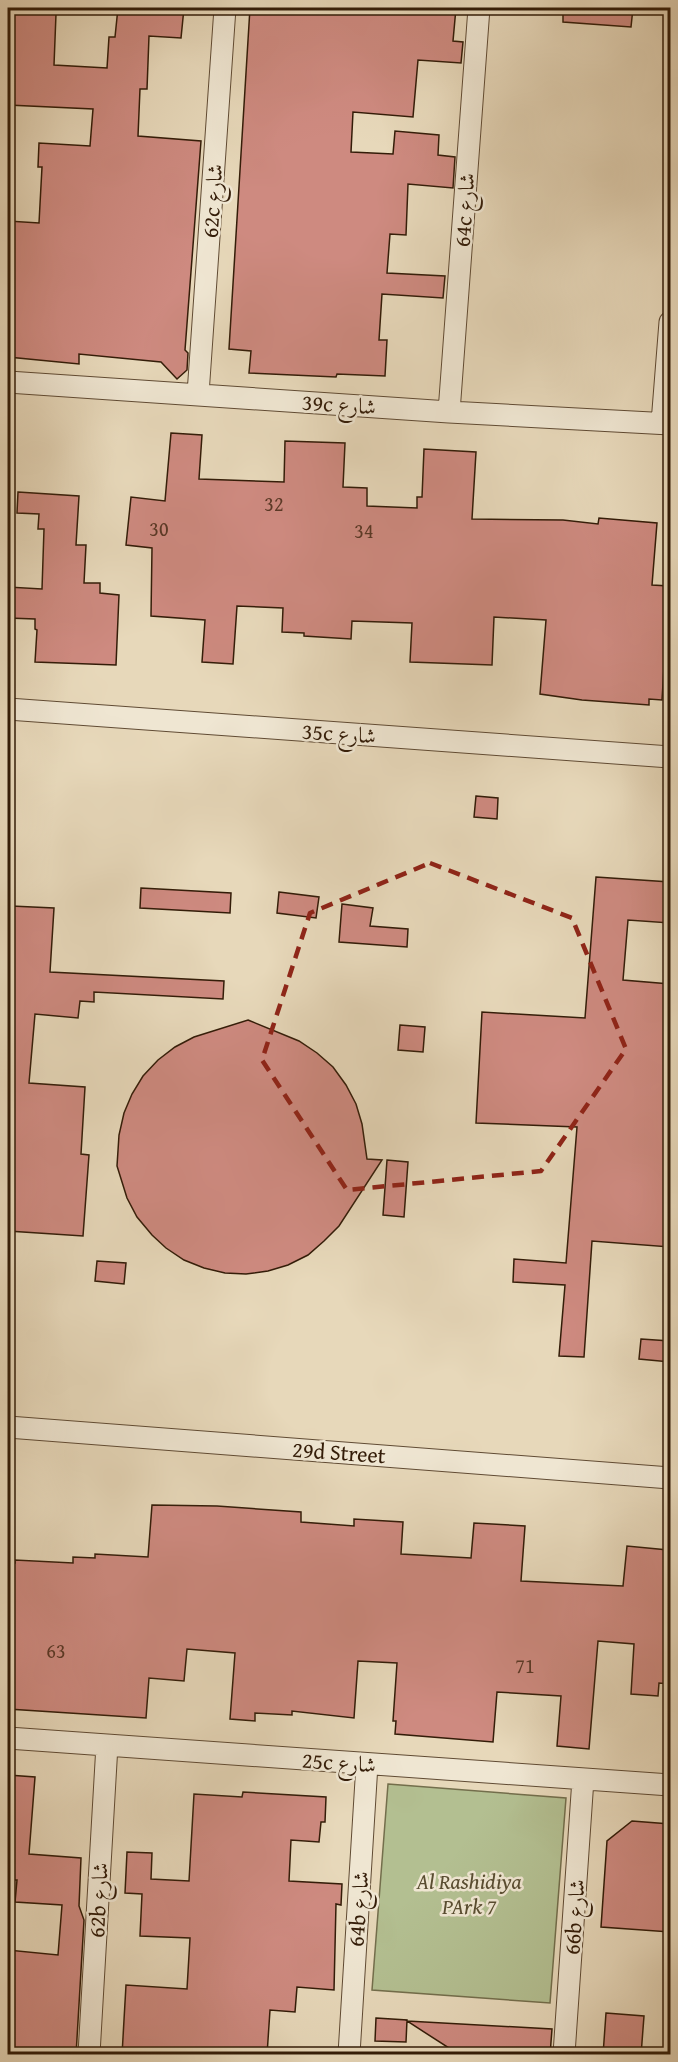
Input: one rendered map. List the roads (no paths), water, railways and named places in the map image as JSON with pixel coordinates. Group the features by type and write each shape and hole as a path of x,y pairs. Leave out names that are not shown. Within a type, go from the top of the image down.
{"street":[{"name":"62c شارع","path":"198,394 225,8"},
{"name":"64c شارع","path":"449,412 479,8"},
{"path":"666,423 670,322"},
{"name":"39c شارع","path":"8,382 449,412 666,423"},
{"name":"35c شارع","path":"8,709 670,757"},
{"name":"29d Street","path":"8,1427 670,1478"},
{"name":"25c شارع","path":"8,1738 670,1785"},
{"name":"62b شارع","path":"88,2055 107,1745"},
{"name":"64b شارع","path":"348,2055 367,1764"},
{"name":"66b شارع","path":"564,2055 584,1779"}],"park label":[{"name":"Al Rashidiya PArk 7","path":"469,1894"}]}
